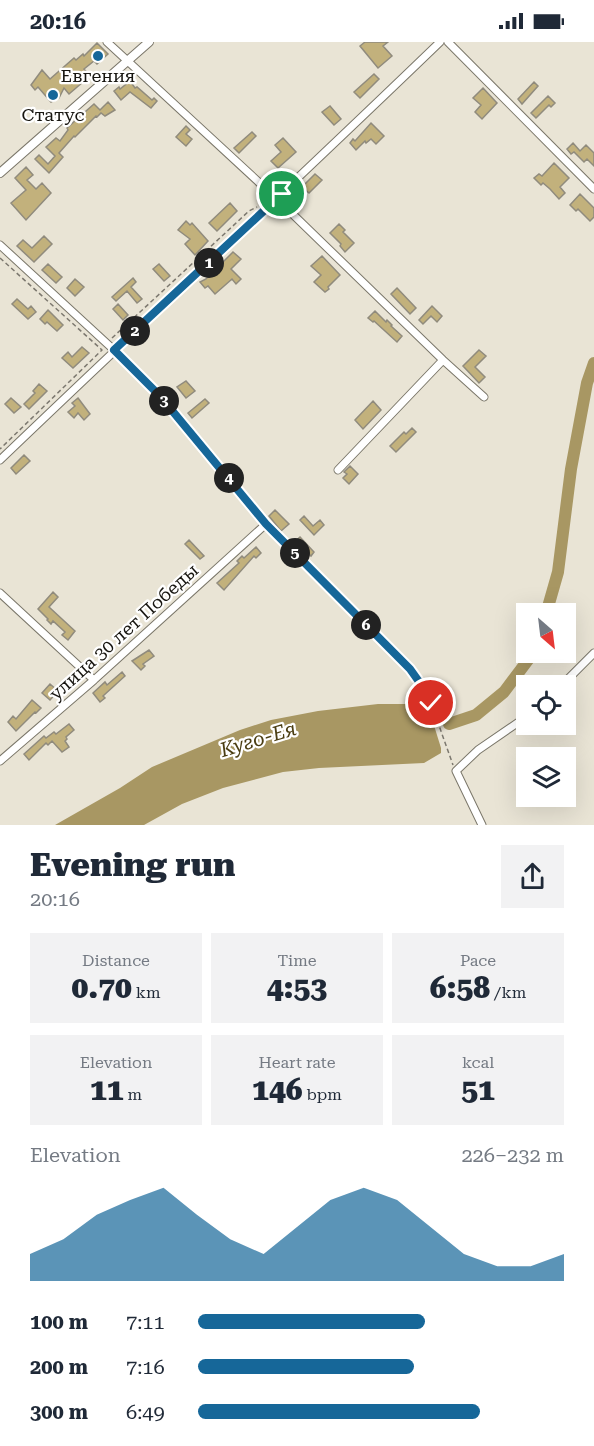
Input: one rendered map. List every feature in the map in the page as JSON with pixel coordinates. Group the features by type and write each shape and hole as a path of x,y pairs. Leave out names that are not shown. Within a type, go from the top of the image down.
{"street":[{"path":"107,42 278,199 484,397"},
{"path":"0,173 149,42"},
{"path":"0,460 114,350 278,199 440,42"},
{"path":"448,42 594,189"},
{"path":"0,245 114,350 160,396 266,524 335,594"},
{"path":"338,470 443,360"},
{"name":"улица 30 лет Победы","path":"0,761 94,680 266,524"},
{"path":"0,593 94,680"},
{"path":"572,675 594,653"},
{"path":"482,825 456,771 478,750 516,724"}],"path":[{"path":"0,258 102,350 0,449"},
{"path":"335,594 419,681 431,703 456,771"}],"water":[{"path":"378,704 425,704 428,706 441,753 424,763 283,772 223,788 182,804 144,825 55,825 152,767 240,730 271,720 318,711"}],"building":[{"path":"365,42 388,42 383,46 392,56 378,68 360,46"},
{"path":"97,43 108,54 97,64 94,61 84,69 90,76 69,94 64,88 59,98 51,102 38,87 35,90 31,85 42,70 50,79 74,58 76,60 83,54 84,56"},
{"path":"374,74 379,79 360,98 354,92"},
{"path":"130,81 135,88 137,87 152,100 154,98 157,101 151,108 130,92 121,100 114,91"},
{"path":"534,82 538,86 522,104 518,99"},
{"path":"483,88 497,103 482,119 475,112 481,105 473,98"},
{"path":"548,96 555,103 551,107 549,105 536,118 531,113"},
{"path":"108,102 115,110 105,116 101,113 96,116 74,136 59,153 63,157 49,173 35,159 39,155 48,164 55,156 46,147 56,138 60,141 68,130 67,128 94,104 100,110"},
{"path":"330,106 341,119 334,125 322,112"},
{"path":"371,123 384,136 376,144 371,139 366,143 365,141 356,150 350,143 353,139 355,141"},
{"path":"186,126 190,130 186,134 192,139 186,146 176,137"},
{"path":"252,132 256,136 239,153 234,148"},
{"path":"283,138 296,152 278,168 271,161 281,152 275,145"},
{"path":"573,143 580,151 586,145 594,153 594,166 587,159 584,162 574,152 571,154 567,149"},
{"path":"554,163 569,178 560,187 565,193 559,199 543,183 541,185 534,178 539,174 542,176"},
{"path":"26,167 33,175 27,180 36,189 42,183 51,193 26,220 11,203 26,190 15,178"},
{"path":"315,174 322,180 309,193 302,187"},
{"path":"580,194 594,208 594,217 590,221 578,209 576,211 570,205"},
{"path":"230,203 237,211 217,231 209,223"},
{"path":"186,221 190,225 192,223 208,241 195,255 185,244 190,239 178,230"},
{"path":"339,224 345,230 343,232 354,243 345,252 341,244 330,233"},
{"path":"44,236 52,244 34,262 17,246 23,240 32,248"},
{"path":"233,252 241,259 231,269 241,279 236,284 232,279 215,294 208,286 205,288 200,282 206,279"},
{"path":"322,256 340,275 325,292 314,282 321,275 311,266"},
{"path":"48,264 62,277 56,283 42,270"},
{"path":"159,264 170,276 164,281 153,269"},
{"path":"133,278 136,282 131,287 142,299 137,303 127,291 116,301 112,297"},
{"path":"75,279 84,287 75,296 67,288"},
{"path":"397,288 416,308 410,314 391,294"},
{"path":"17,299 28,309 31,306 36,312 28,319 12,304"},
{"path":"118,304 128,315 123,320 113,309"},
{"path":"432,306 442,316 437,322 431,316 423,324 419,320"},
{"path":"48,310 63,325 57,331 40,319"},
{"path":"375,311 402,336 397,342 368,318"},
{"path":"82,347 89,353 73,368 62,358 68,352 72,357"},
{"path":"479,350 486,356 475,367 485,377 479,383 463,366"},
{"path":"186,381 195,391 186,398 177,387"},
{"path":"39,384 47,391 29,409 24,404 35,393 33,391"},
{"path":"11,398 21,407 14,413 5,404"},
{"path":"78,398 90,414 84,420 78,413 74,418 68,412 75,406 72,403"},
{"path":"205,399 209,403 192,418 188,413"},
{"path":"373,401 381,410 363,429 355,420"},
{"path":"412,428 416,432 396,452 390,446 404,432 406,434"},
{"path":"24,455 30,461 16,474 11,468"},
{"path":"350,466 358,474 349,484 343,478 347,474 344,472"},
{"path":"275,510 289,524 281,531 269,516"},
{"path":"304,516 313,526 320,520 324,525 314,535 300,520"},
{"path":"300,537 314,552 311,556 301,546 298,548 293,543"},
{"path":"189,540 204,556 200,559 185,544"},
{"path":"256,547 261,553 256,558 254,556 224,590 217,583 239,563 237,561 242,556 244,558"},
{"path":"53,592 58,597 49,607 75,631 68,640 62,635 65,632 53,621 51,624 38,609"},
{"path":"149,650 154,656 143,664 145,666 141,670 132,661"},
{"path":"122,672 125,676 103,696 105,698 100,702 93,693 105,682 107,685"},
{"path":"50,684 58,691 50,700 42,693"},
{"path":"32,700 41,708 16,731 8,722 13,716 16,719"},
{"path":"69,724 74,730 66,737 65,741 69,747 62,752 52,741 48,745 46,743 29,760 24,754 44,736 46,738 54,732 56,734"}],"waterway":[{"name":"Куго-Ея","path":"549,603 558,572 571,469 587,383 594,363"},
{"name":"Куго-Ея","path":"449,724 476,715 504,692 526,663"}],"place":[{"name":"Евгения","path":"98,56"},
{"name":"Статус","path":"53,95"}],"route":[{"path":"282,194 114,350 160,396 266,524 410,669 431,703"}]}
